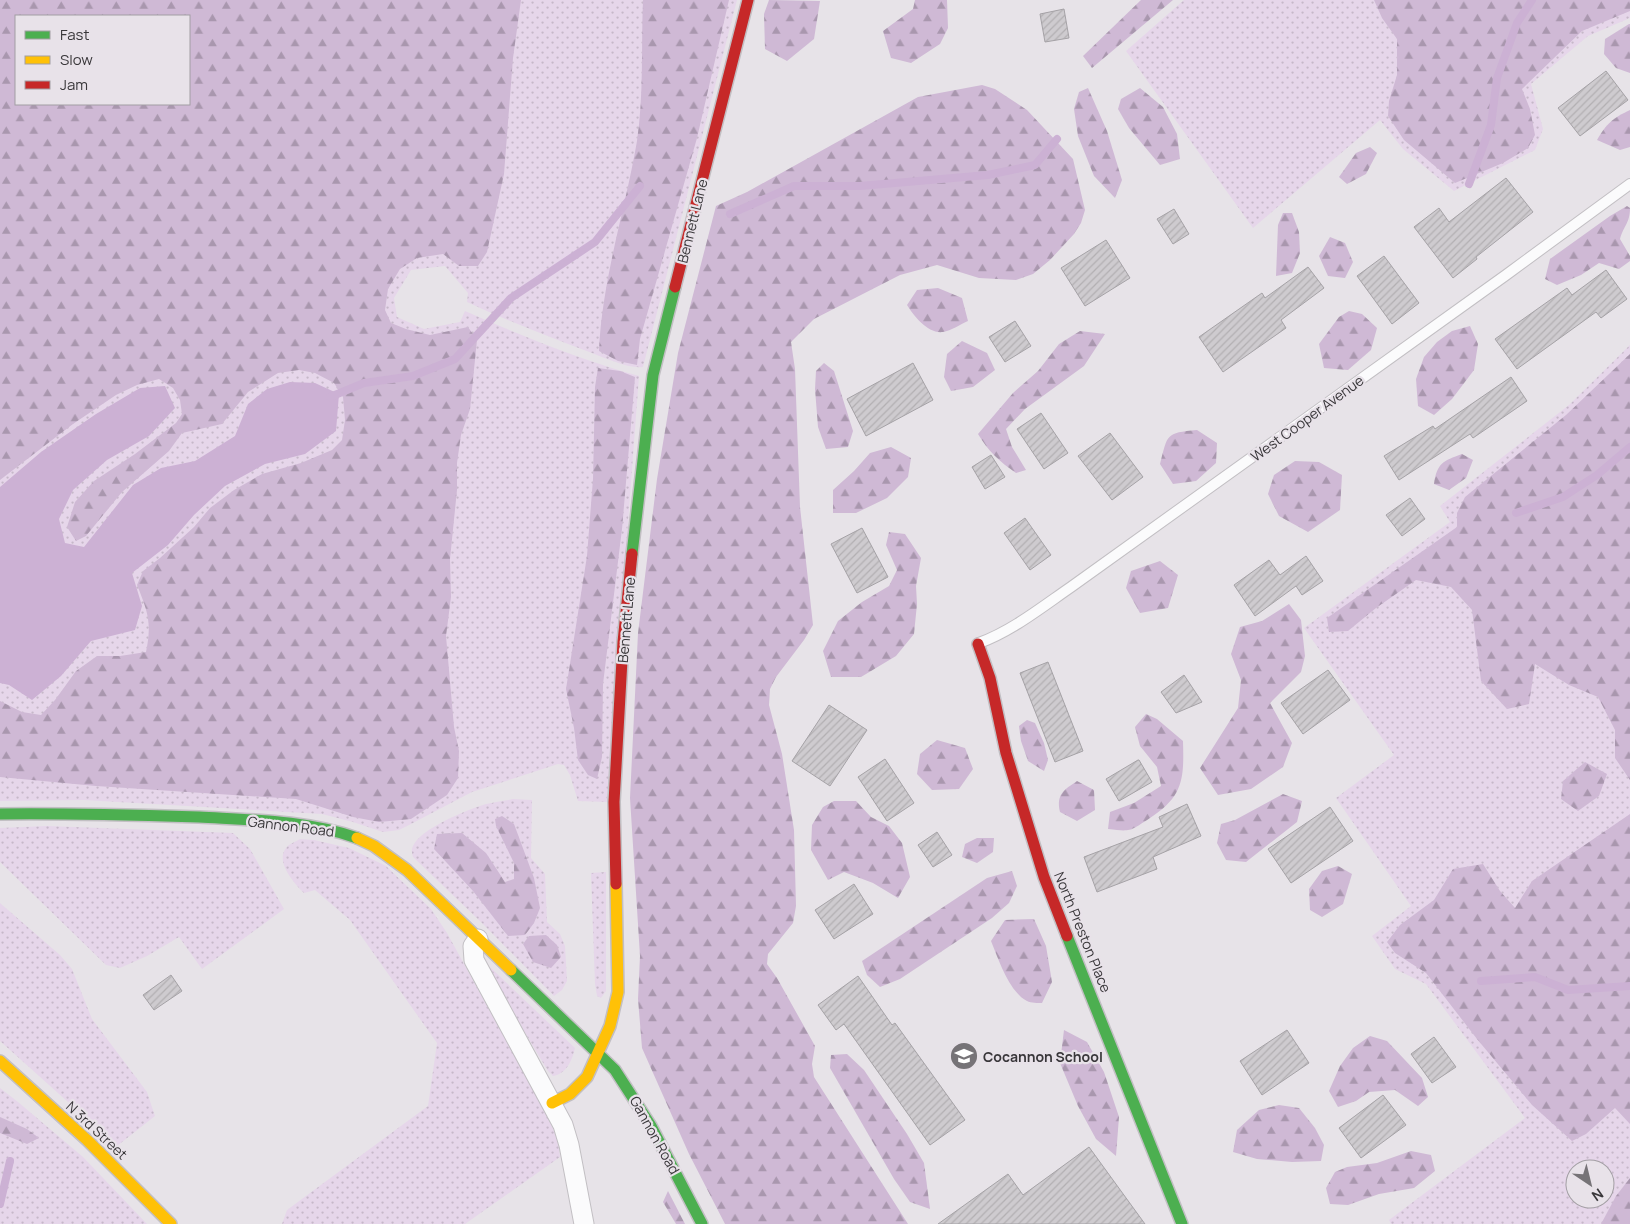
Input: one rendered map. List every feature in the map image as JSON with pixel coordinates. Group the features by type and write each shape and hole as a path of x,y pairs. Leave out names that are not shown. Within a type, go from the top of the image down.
{"street":[{"name":"Bennett Lane","path":"552,1103 570,1094 587,1077 610,1026 618,992 614,802 623,642 653,375 748,0"},
{"name":"North Preston Place","path":"978,644 990,678 1006,753 1044,877 1182,1224"},
{"name":"Gannon Road","path":"0,814 62,813 255,820 319,827 354,836 379,850 407,870 615,1070 631,1091 656,1134 702,1224"},
{"path":"478,939 473,946 474,960 563,1125 569,1145 584,1224"},
{"name":"N 3rd Street","path":"0,1061 122,1174 171,1224"}],"lane":[{"name":"West Cooper Avenue","path":"978,644 1010,628 1071,587 1630,184"}],"shaded area":[{"path":"0,0 737,0 643,367 624,365 610,360 529,329 467,302 468,293 445,266 411,270 394,298 397,317 424,329 460,322 465,311 551,346 639,376 607,802 578,801 570,775 564,765 558,764 472,792 399,830 383,832 322,814 84,800 0,801"},
{"path":"1184,0 1630,0 1630,18 1588,36 1531,84 1543,129 1535,150 1454,191 1403,149 1380,120 1253,228 1126,51"},
{"path":"1630,345 1630,1224 1391,1224 1389,1220 1525,1118 1426,984 1395,969 1372,936 1411,906 1336,798 1394,755 1304,628 1450,522 1440,506 1569,405"},
{"path":"290,382 315,383 339,394 336,431 305,454 265,464 225,486 194,515 168,545 132,573 142,606 135,630 91,641 61,676 32,700 9,685 0,683 0,487 41,452 96,414 140,388 165,386 175,408 149,436 107,460 73,490 59,519 65,543 84,547 133,485 161,468 195,461 235,436 248,404 267,389"},
{"path":"513,799 532,800 531,858 545,874 547,922 560,934 565,946 567,981 562,990 554,996 412,854 412,847 418,839 435,826 489,803"},
{"path":"47,826 233,833 250,849 284,909 202,969 179,937 147,956 120,968 106,965 0,862 0,828"},
{"path":"300,839 314,840 349,848 386,866 431,909 447,933 546,1113 558,1140 560,1157 465,1224 282,1224 287,1210 428,1106 437,1043 350,920 315,890 304,893 290,877 284,864 284,851 289,845"},
{"path":"606,872 606,991 601,998 597,996 595,984 591,873"},
{"path":"0,903 60,955 72,969 92,1019 147,1092 155,1116 117,1146 0,1041"},
{"path":"488,967 575,1048 570,1062 562,1073 553,1076 548,1071 487,970"},
{"path":"0,1088 83,1157 147,1224 0,1224"}],"green space":[{"path":"0,0 521,0 513,58 504,174 487,252 478,266 459,266 443,254 417,258 400,269 388,289 385,310 391,323 406,329 430,335 468,327 477,340 470,409 461,435 457,463 457,490 450,559 451,597 446,636 454,727 459,751 458,778 447,795 411,819 379,822 353,817 296,799 96,786 0,777 0,701 22,712 41,715 55,700 76,671 97,656 120,656 146,652 149,625 144,603 137,585 143,571 194,527 210,508 234,490 262,474 301,463 332,450 342,440 345,420 343,397 334,383 315,373 299,370 278,373 248,392 222,424 182,433 169,451 122,492 86,536 76,541 67,527 75,502 94,481 135,454 176,423 182,414 180,400 173,388 159,379 137,385 116,395 73,424 0,480"},
{"path":"643,0 729,0 697,138 640,339 637,365 618,361 599,351 609,272 637,141 641,88"},
{"path":"769,0 820,1 814,39 787,61 765,49 764,14"},
{"path":"915,0 947,0 948,28 940,44 911,63 891,58 883,31 913,9"},
{"path":"1141,0 1173,0 1092,68 1083,56"},
{"path":"1374,0 1630,0 1630,11 1582,31 1522,89 1530,109 1535,135 1528,148 1503,163 1455,183 1404,140 1388,116 1389,101 1397,75 1397,39 1382,18"},
{"path":"1629,24 1630,73 1616,68 1604,54 1605,39"},
{"path":"982,85 995,89 1027,110 1073,159 1085,210 1081,223 1074,234 1050,260 1033,274 1016,280 979,278 937,265 900,275 814,319 791,342 795,369 800,507 813,625 776,677 770,689 769,705 782,754 794,830 796,906 793,923 768,954 767,964 777,978 815,1046 812,1064 814,1077 908,1224 725,1224 689,1154 642,1048 638,999 640,956 630,798 638,633 657,479 678,353 716,206 747,192 918,97"},
{"path":"1088,88 1107,131 1122,180 1115,198 1094,176 1078,136 1074,109 1079,92"},
{"path":"1140,88 1163,107 1177,134 1180,159 1160,165 1129,128 1118,109 1121,99"},
{"path":"1630,110 1630,147 1620,150 1597,140 1610,122"},
{"path":"1370,147 1377,153 1366,174 1347,184 1339,177 1356,153"},
{"path":"1627,206 1630,208 1629,217 1620,239 1630,256 1630,261 1619,269 1599,263 1581,275 1557,285 1545,279 1550,259"},
{"path":"1283,213 1292,213 1299,232 1300,253 1292,273 1276,276 1278,225"},
{"path":"1330,237 1345,243 1353,262 1345,278 1328,276 1319,256"},
{"path":"938,288 962,298 968,321 949,330 937,332 927,327 918,319 907,305 917,290"},
{"path":"1349,311 1362,314 1377,328 1371,350 1348,370 1324,368 1319,344 1339,317"},
{"path":"1470,326 1478,344 1474,370 1452,399 1434,415 1418,406 1416,379 1424,357 1437,342 1452,331"},
{"path":"1080,331 1105,334 1084,366 1025,409 1006,429 1012,447 1026,470 1016,473 995,456 978,434 1013,393 1038,371 1059,344"},
{"path":"962,341 987,353 995,370 973,387 951,391 944,377 947,354"},
{"path":"1630,354 1630,780 1615,758 1615,730 1598,697 1569,685 1535,664 1529,704 1507,709 1481,681 1472,610 1451,587 1416,580 1376,608 1348,631 1329,632 1327,618 1457,527 1457,513 1465,497 1566,415"},
{"path":"824,363 834,371 853,431 848,447 826,449 818,427 815,389 816,371"},
{"path":"598,368 620,371 635,377 622,529 603,684 602,757 597,779 588,775 578,760 566,689 587,556 593,479 595,387"},
{"path":"1197,430 1217,443 1216,463 1196,481 1173,484 1160,464 1167,441 1173,434"},
{"path":"891,447 911,458 908,477 887,498 856,513 833,513 833,490 870,453"},
{"path":"1462,454 1473,460 1466,478 1449,490 1434,484 1439,467 1446,461"},
{"path":"1295,461 1319,462 1342,475 1340,510 1308,532 1279,516 1268,494 1274,475"},
{"path":"889,532 905,534 921,558 916,586 917,604 914,634 896,656 861,677 831,677 823,651 838,621 862,602 889,586 897,570 886,545"},
{"path":"1160,561 1178,575 1168,608 1140,613 1126,588 1131,571"},
{"path":"1289,604 1301,620 1305,656 1301,672 1270,703 1292,743 1283,767 1251,789 1218,795 1200,768 1238,708 1241,680 1231,654 1240,627 1262,621"},
{"path":"1146,714 1157,719 1183,741 1183,766 1180,785 1170,802 1138,826 1130,830 1108,829 1110,812 1134,803 1161,786 1157,767 1140,746 1135,727"},
{"path":"1027,720 1035,723 1044,743 1048,760 1044,771 1028,761 1021,741 1019,726"},
{"path":"937,740 965,748 973,769 959,789 932,790 917,774 920,754"},
{"path":"1585,762 1607,774 1599,796 1578,811 1561,799 1563,781"},
{"path":"1077,781 1094,790 1095,810 1077,821 1060,812 1059,801 1062,793"},
{"path":"1283,794 1302,801 1297,822 1246,862 1226,860 1217,843 1221,824 1235,820"},
{"path":"834,801 856,801 871,817 889,826 902,843 910,877 898,898 873,883 844,872 828,880 811,850 812,825 823,807"},
{"path":"1630,814 1630,1124 1615,1108 1586,1134 1572,1141 1532,1105 1477,1039 1426,973 1395,953 1387,942 1400,925 1434,900 1453,869 1483,864 1500,891 1515,908 1532,881"},
{"path":"502,816 514,824 534,878 540,908 534,923 525,935 508,936 473,891 434,849 437,834 462,833 486,853 505,882 514,879 514,863 496,826 495,819"},
{"path":"977,838 994,838 993,852 977,863 962,857 965,844"},
{"path":"1338,866 1352,874 1343,904 1322,917 1310,910 1309,889 1322,871"},
{"path":"1012,871 1017,886 1009,903 992,918 900,979 880,987 867,975 862,961 987,878"},
{"path":"1034,919 1046,946 1052,982 1042,1003 1027,1001 1015,990 1005,974 991,941 1005,920"},
{"path":"546,935 557,945 561,957 551,968 533,962 523,944 529,936"},
{"path":"1064,1030 1087,1042 1104,1072 1119,1117 1116,1156 1096,1139 1078,1106 1060,1063"},
{"path":"1370,1036 1387,1041 1422,1078 1428,1097 1418,1106 1395,1090 1369,1092 1356,1101 1338,1107 1329,1091 1340,1066 1353,1048"},
{"path":"847,1054 864,1070 924,1163 930,1209 910,1202 894,1179 830,1068 831,1055"},
{"path":"1279,1105 1299,1108 1315,1128 1324,1145 1321,1161 1292,1162 1257,1159 1233,1152 1237,1130 1259,1110"},
{"path":"0,1117 27,1129 39,1138 27,1144 0,1133"},
{"path":"1411,1151 1431,1155 1435,1171 1414,1188 1379,1194 1348,1205 1330,1204 1326,1188 1335,1172 1347,1167 1377,1163"},
{"path":"1630,1178 1630,1224 1601,1224 1609,1209 1615,1209 1616,1196"},
{"path":"668,1191 685,1224 676,1224 663,1202"}],"building":[{"path":"1064,9 1069,38 1045,42 1040,14"},
{"path":"1606,71 1628,100 1580,136 1558,108"},
{"path":"1506,178 1533,212 1476,257 1477,259 1453,278 1414,227 1439,208 1449,222"},
{"path":"1174,209 1189,234 1173,244 1157,219"},
{"path":"1106,240 1130,278 1085,306 1061,268"},
{"path":"1384,256 1419,303 1392,324 1357,276"},
{"path":"1308,267 1324,288 1281,320 1286,328 1223,372 1199,337 1262,293 1265,298"},
{"path":"1606,270 1627,299 1601,318 1596,312 1517,369 1495,339 1567,288 1572,295"},
{"path":"1015,321 1031,346 1005,362 989,337"},
{"path":"913,363 933,400 866,436 847,399"},
{"path":"1511,377 1527,401 1473,438 1470,434 1399,480 1384,456 1433,426 1435,429"},
{"path":"1041,413 1068,453 1044,469 1017,429"},
{"path":"1110,433 1143,477 1112,500 1078,456"},
{"path":"991,455 1005,477 985,489 972,467"},
{"path":"1410,498 1425,519 1402,536 1386,515"},
{"path":"1025,518 1051,555 1030,570 1004,533"},
{"path":"862,528 888,577 857,593 831,544"},
{"path":"1306,556 1323,581 1302,595 1296,586 1255,616 1234,585 1269,560 1280,575"},
{"path":"1048,662 1083,751 1055,762 1020,673"},
{"path":"1328,670 1350,700 1303,734 1281,703"},
{"path":"1184,675 1202,702 1176,713 1161,692"},
{"path":"829,705 867,730 830,786 792,761"},
{"path":"885,759 914,803 887,821 858,777"},
{"path":"1138,760 1152,782 1119,801 1106,779"},
{"path":"1187,804 1201,836 1153,857 1157,869 1097,892 1084,857 1163,827 1159,817"},
{"path":"1330,807 1353,841 1291,883 1268,849"},
{"path":"937,832 952,855 933,867 918,845"},
{"path":"854,884 873,914 834,939 815,910"},
{"path":"171,975 182,991 154,1010 143,995"},
{"path":"858,976 892,1025 895,1023 965,1120 930,1145 844,1024 836,1030 818,1005"},
{"path":"1287,1030 1309,1063 1262,1095 1240,1061"},
{"path":"1434,1037 1456,1067 1432,1083 1411,1054"},
{"path":"1383,1095 1406,1125 1361,1158 1339,1128"},
{"path":"1089,1147 1145,1224 938,1224 1008,1174 1023,1195"}],"waterway":[{"path":"1469,184 1491,125 1497,78 1517,23 1532,0"},
{"path":"730,214 794,186 860,186 988,175 1035,165 1057,139"},
{"path":"330,397 364,383 413,376 455,359 511,298 595,242 640,186"},
{"path":"1516,513 1563,497 1597,475 1630,447"},
{"path":"1481,981 1535,977 1568,990 1630,986"},
{"path":"0,1204 10,1161"}],"traffic: fast":[{"path":"632,554 653,375 675,287"},
{"path":"0,814 124,815 259,820 299,824 357,838"},
{"path":"1067,936 1182,1224"},
{"path":"511,970 615,1070 651,1126 702,1224"}],"traffic: slow":[{"path":"357,838 374,846 407,870 511,970"},
{"path":"552,1103 570,1094 587,1077 610,1026 618,992 616,884"},
{"path":"0,1061 87,1140 171,1224"}],"traffic: jam":[{"path":"675,287 748,0"},
{"path":"616,884 614,802 623,642 632,554"},
{"path":"978,644 990,678 1006,753 1044,877 1067,936"}],"place":[{"name":"Cocannon School","path":"964,1056"}]}
